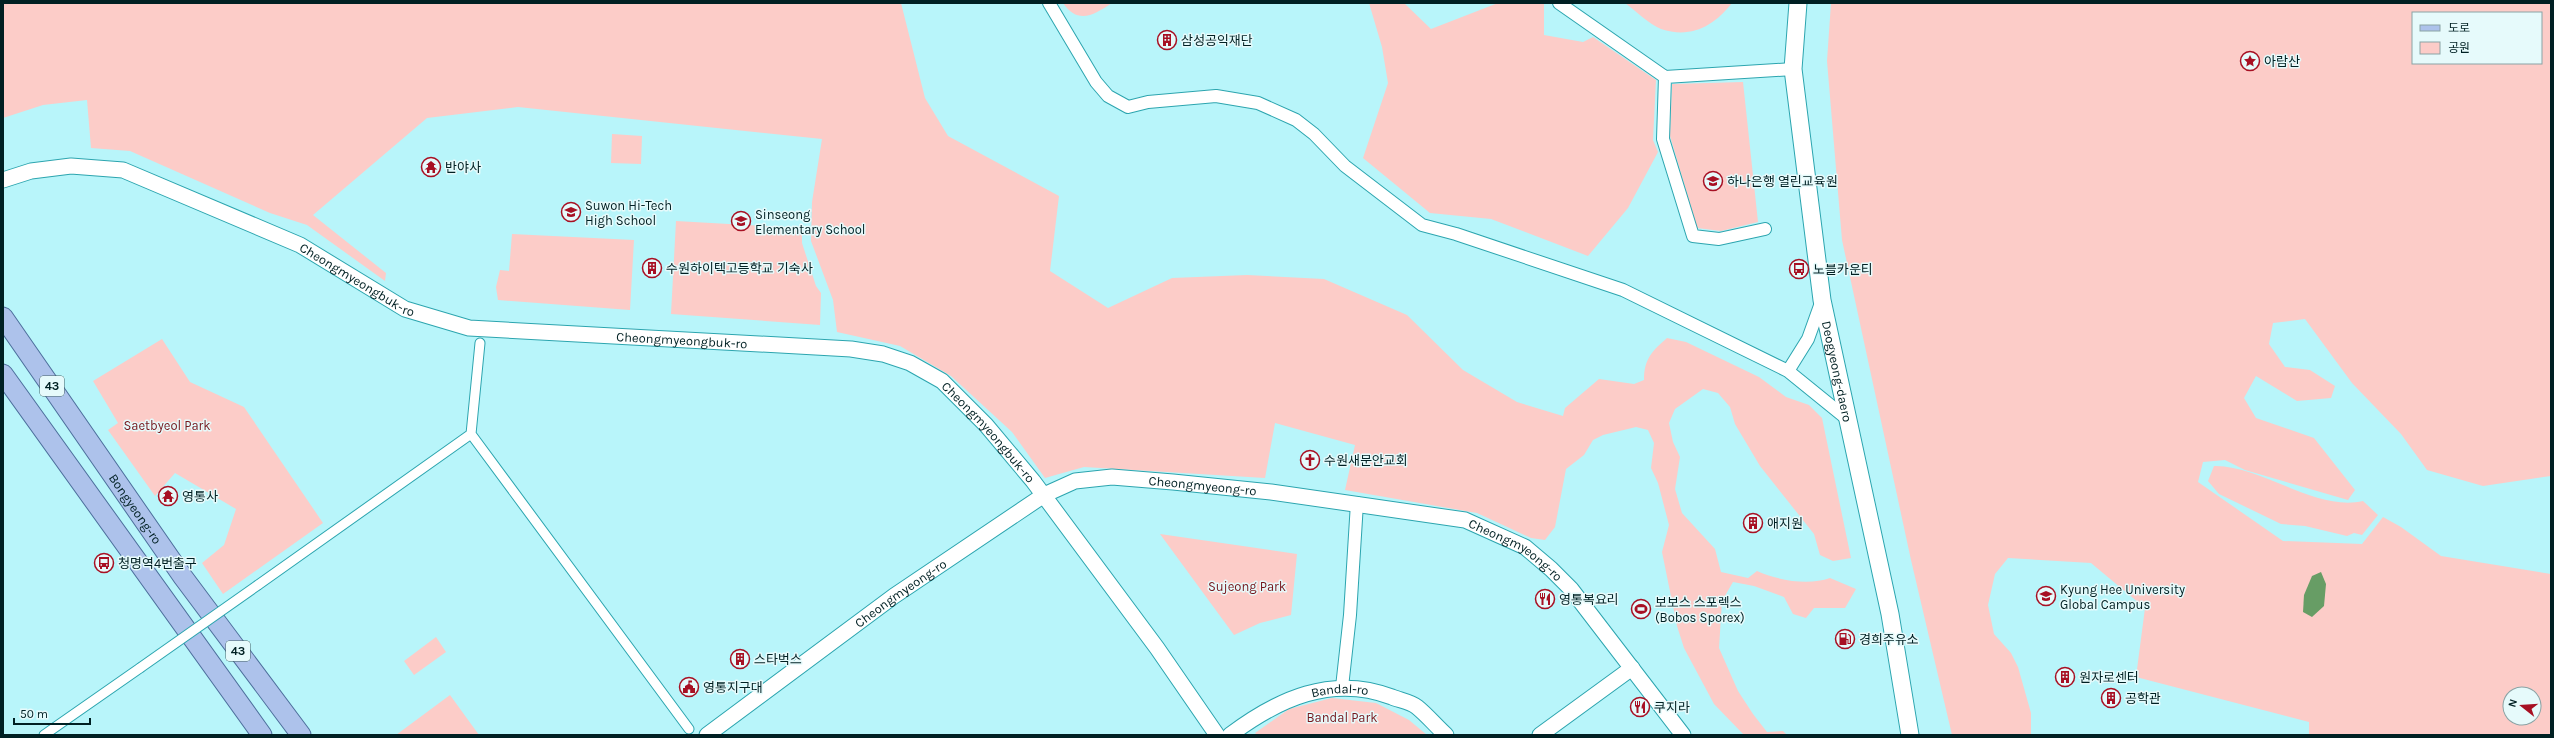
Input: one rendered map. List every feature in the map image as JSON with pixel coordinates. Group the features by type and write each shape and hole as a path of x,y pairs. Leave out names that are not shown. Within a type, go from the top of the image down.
{"main road":[{"name":"Deogyeong-daero","path":"1798,3 1793,69 1822,300 1846,418 1890,614 1910,735"},
{"name":"Bongyeong-ro","path":"3,317 183,577 301,735"},
{"name":"43","path":"3,374 262,735"}],"street":[{"path":"1049,3 1096,82 1108,96 1128,107 1148,102 1216,96 1258,103 1296,120 1314,134 1345,166 1422,225 1456,234 1623,290 1788,371 1846,418"},
{"path":"1559,3 1665,77 1793,69"},
{"path":"1665,77 1663,139 1693,236 1719,240 1765,228"},
{"name":"Cheongmyeongbuk-ro","path":"3,180 31,171 71,166 123,170 300,245 405,309 469,328 826,347 883,354 910,363 942,381 986,425 1044,495 1157,648 1217,735"},
{"path":"1788,371 1808,339 1822,300"},
{"path":"480,343 471,434 689,729"},
{"path":"44,735 471,434"},
{"name":"Cheongmyeong-ro","path":"707,735 894,596 1044,495 1075,481 1112,477 1271,492 1357,503 1465,520 1525,547 1551,569 1571,589 1683,735"},
{"path":"1342,687 1350,615 1357,503"},
{"path":"1540,735 1632,668"},
{"name":"Bandal-ro","path":"1230,735 1256,716 1294,697 1342,687 1371,689 1416,706 1446,735"}],"green space":[{"path":"3,3 901,3 925,98 948,136 1059,196 1050,271 1108,308 1172,278 1247,275 1324,279 1407,315 1463,370 1517,402 1563,416 1565,408 1599,379 1634,384 1644,380 1647,361 1653,351 1667,338 1686,342 1759,377 1786,397 1809,405 1822,418 1851,558 1833,561 1820,555 1814,534 1760,466 1735,424 1730,407 1718,393 1703,389 1675,409 1669,423 1673,442 1680,457 1675,489 1682,513 1715,549 1721,572 1748,578 1757,571 1774,577 1803,582 1812,582 1830,578 1856,589 1845,608 1814,608 1806,618 1793,614 1784,597 1754,586 1733,582 1722,601 1719,648 1738,691 1767,732 1783,731 1787,735 1744,735 1714,704 1684,648 1677,626 1662,552 1669,525 1658,483 1651,468 1654,443 1648,430 1636,427 1603,435 1593,440 1584,455 1566,469 1555,527 1545,540 1531,538 1477,513 1345,490 1355,445 1275,423 1265,478 1084,467 1045,478 1012,432 951,376 900,346 837,332 833,300 811,241 812,202 822,139 518,107 427,118 313,215 386,273 385,281 307,225 270,213 130,151 91,148 87,100 43,105 3,118"},
{"path":"1063,3 1112,3 1093,14 1080,16 1074,14"},
{"path":"1369,3 1404,3 1431,29 1498,3 1544,3 1544,35 1583,42 1593,37 1656,80 1653,140 1658,152 1628,208 1588,256 1491,219 1430,213 1363,158 1388,83 1382,47"},
{"path":"1625,3 1732,3 1710,24 1692,31 1672,32 1656,27"},
{"path":"1831,3 2551,3 2551,476 2483,486 2427,470 2401,434 2352,383 2305,319 2273,323 2269,344 2285,367 2310,370 2335,386 2331,398 2297,401 2256,376 2244,398 2256,418 2314,438 2355,490 2348,500 2245,470 2225,460 2203,462 2198,482 2283,541 2362,544 2383,517 2401,527 2441,556 2551,574 2551,735 2309,735 2309,722 2136,677 2145,608 2091,563 2008,558 1995,574 1988,605 1994,634 2011,653 2018,667 2031,713 2031,735 1952,735 1911,560 1842,240 1827,61"},
{"path":"1743,82 1758,222 1721,231 1697,228 1670,136 1672,84"},
{"path":"612,134 642,136 641,164 611,163"},
{"path":"676,221 802,228 802,243 816,286 821,293 820,325 671,314"},
{"path":"512,234 634,240 630,310 498,300 496,287 500,270 509,271"},
{"name":"Saetbyeol Park","path":"162,339 190,382 244,407 323,523 223,594 202,563 224,545 236,509 175,473 155,496 108,430 118,423 93,381"},
{"path":"2214,466 2232,468 2250,473 2326,500 2345,503 2363,501 2378,515 2362,535 2354,533 2347,536 2305,526 2281,524 2219,494 2208,481"},
{"name":"Sujeong Park","path":"1160,534 1297,554 1291,615 1260,623 1234,635"},
{"path":"436,637 446,652 414,675 404,661"},
{"path":"450,695 479,735 396,735"},
{"name":"Bandal Park","path":"1332,698 1376,703 1409,720 1427,735 1257,735 1255,733 1289,709"}],"shaded area":[{"path":"2321,572 2326,584 2324,606 2312,617 2303,612 2304,595 2312,576"}],"place":[{"name":"삼성공익재단","path":"1167,40"},
{"name":"아람산","path":"2250,61"},
{"name":"반야사","path":"431,167"},
{"name":"하나은행 열린교육원","path":"1713,181"},
{"name":"Suwon Hi-Tech High School","path":"571,212"},
{"name":"Sinseong Elementary School","path":"741,221"},
{"name":"수원하이텍고등학교 기숙사","path":"652,268"},
{"name":"노블카운티","path":"1799,269"},
{"name":"수원새문안교회","path":"1310,460"},
{"name":"영통사","path":"168,496"},
{"name":"애지원","path":"1753,523"},
{"name":"청명역4번출구","path":"104,563"},
{"name":"Kyung Hee University Global Campus","path":"2046,596"},
{"name":"영통복요리","path":"1545,599"},
{"name":"보보스 스포렉스 (Bobos Sporex)","path":"1641,609"},
{"name":"경희주유소","path":"1845,639"},
{"name":"스타벅스","path":"740,659"},
{"name":"원자로센터","path":"2065,677"},
{"name":"영통지구대","path":"689,687"},
{"name":"공학관","path":"2111,698"},
{"name":"쿠지라","path":"1640,707"}]}
